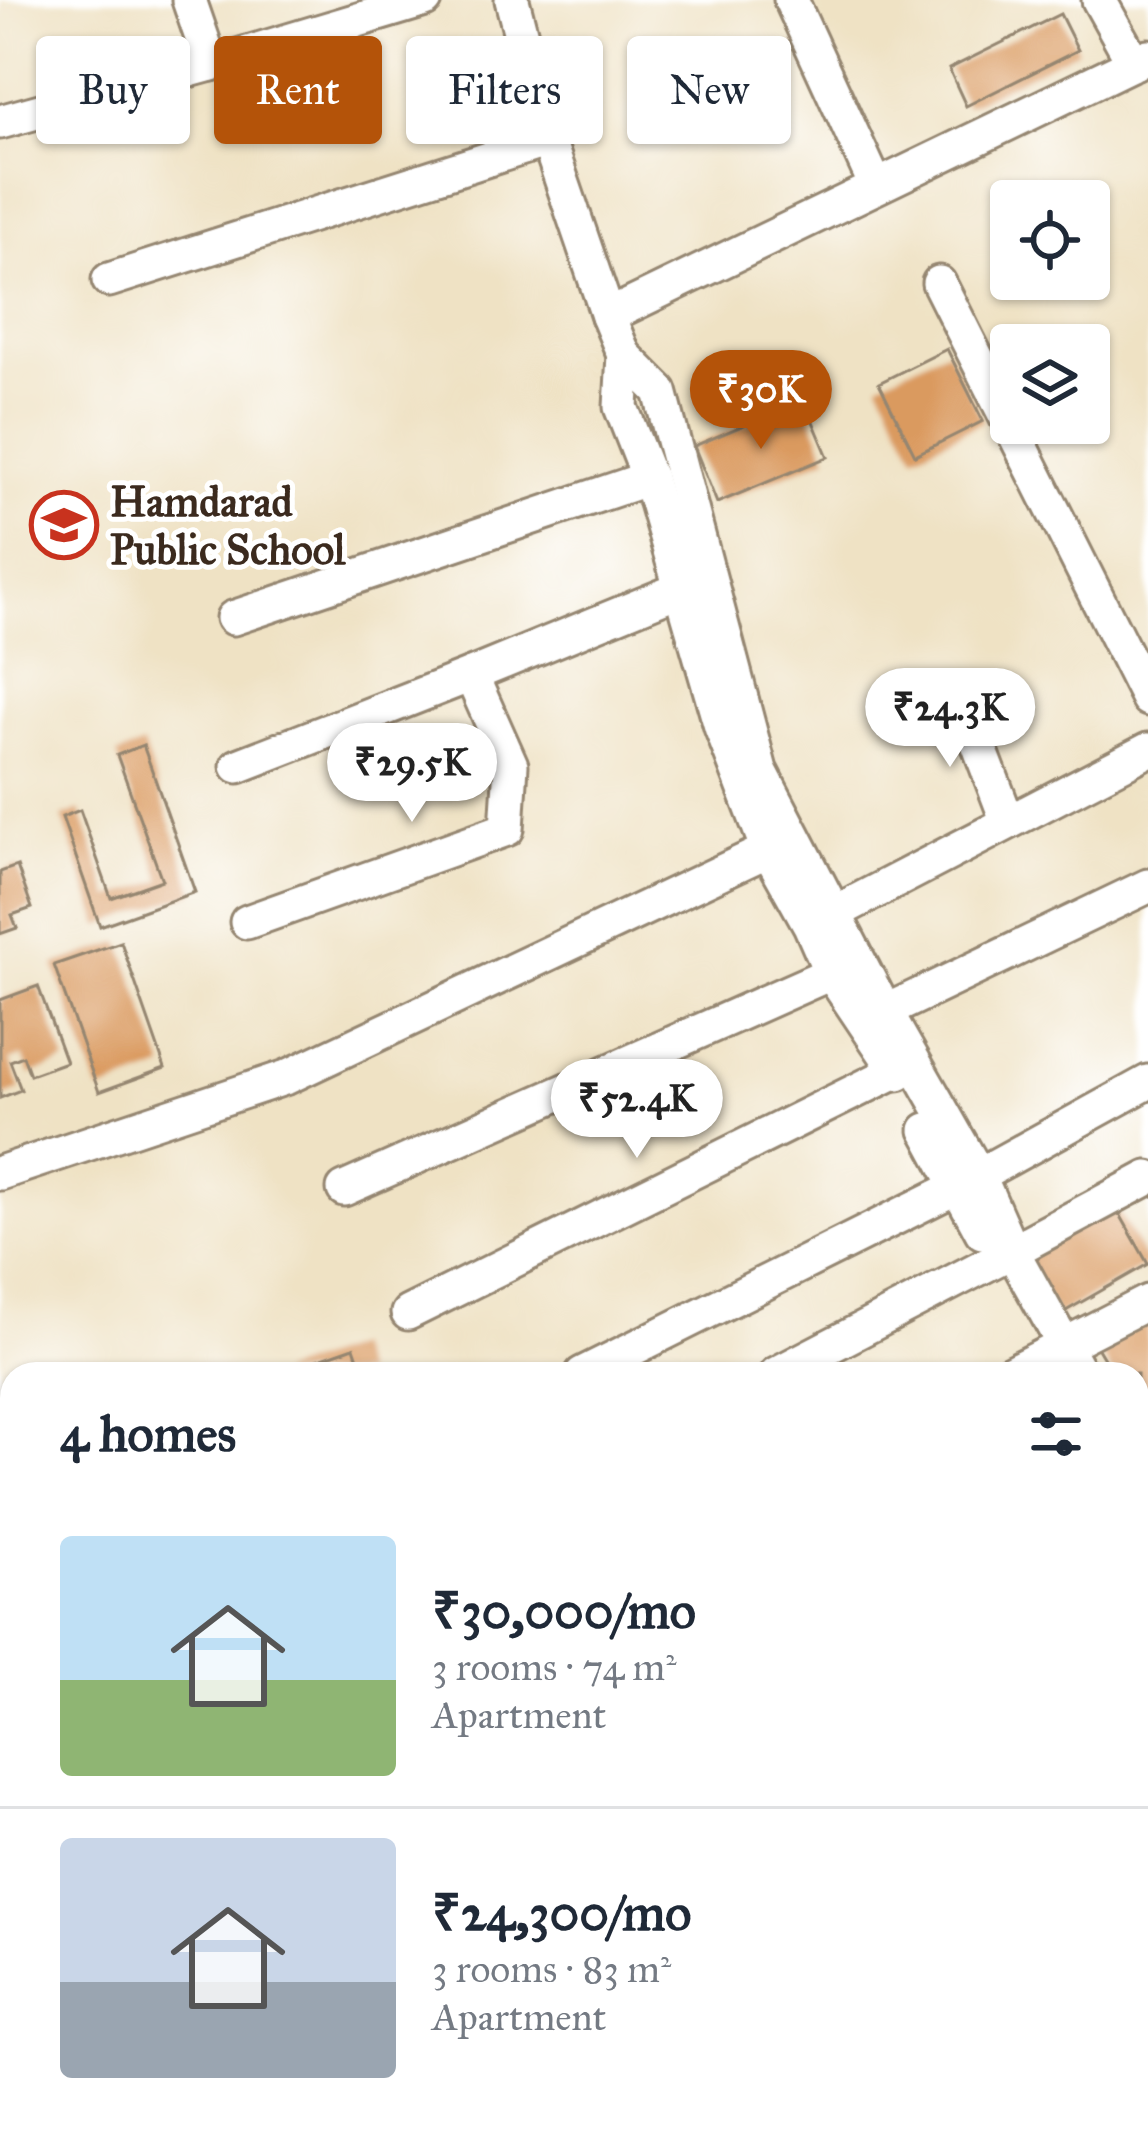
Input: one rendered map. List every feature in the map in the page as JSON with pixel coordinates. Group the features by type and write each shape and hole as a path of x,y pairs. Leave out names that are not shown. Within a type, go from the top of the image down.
{"street":[{"path":"189,0 211,64"},
{"path":"0,122 425,0"},
{"path":"512,0 521,36"},
{"path":"791,0 876,186"},
{"path":"608,316 1141,60 1099,0"},
{"path":"109,280 535,144"},
{"path":"549,144 624,355 660,391 760,770 822,919 968,1181 1061,1362 1148,1302"},
{"path":"939,283 1148,699"},
{"path":"624,355 621,407 649,478 721,727 768,850 822,919 831,973 874,1017 896,1070 968,1181"},
{"path":"233,618 649,478"},
{"path":"238,766 683,588"},
{"path":"248,922 507,829 511,765 471,675"},
{"path":"958,691 1008,822"},
{"path":"822,919 1148,750"},
{"path":"0,1173 287,1077 768,850"},
{"path":"874,1017 1148,886"},
{"path":"344,1189 831,973"},
{"path":"408,1312 896,1070"},
{"path":"606,1362 968,1181 1148,1082"},
{"path":"799,1362 1148,1178"}],"building":[{"path":"1060,14 1078,50 966,106 949,69"},
{"path":"947,349 983,421 915,455 879,383"},
{"path":"804,400 828,457 717,503 694,446"},
{"path":"143,745 195,892 100,926 62,817 80,810 111,898 162,880 117,755"},
{"path":"17,866 32,908 12,915 17,928 0,934 0,872"},
{"path":"121,942 165,1068 99,1092 54,965"},
{"path":"38,986 66,1062 30,1075 23,1056 10,1061 21,1090 0,1098 0,1000"},
{"path":"1113,1202 1148,1264 1057,1316 1022,1254"},
{"path":"1148,1311 1148,1362 1106,1362 1094,1342"},
{"path":"354,1347 359,1362 311,1362"}],"place":[{"name":"Hamdarad Public School","path":"64,525"}]}
